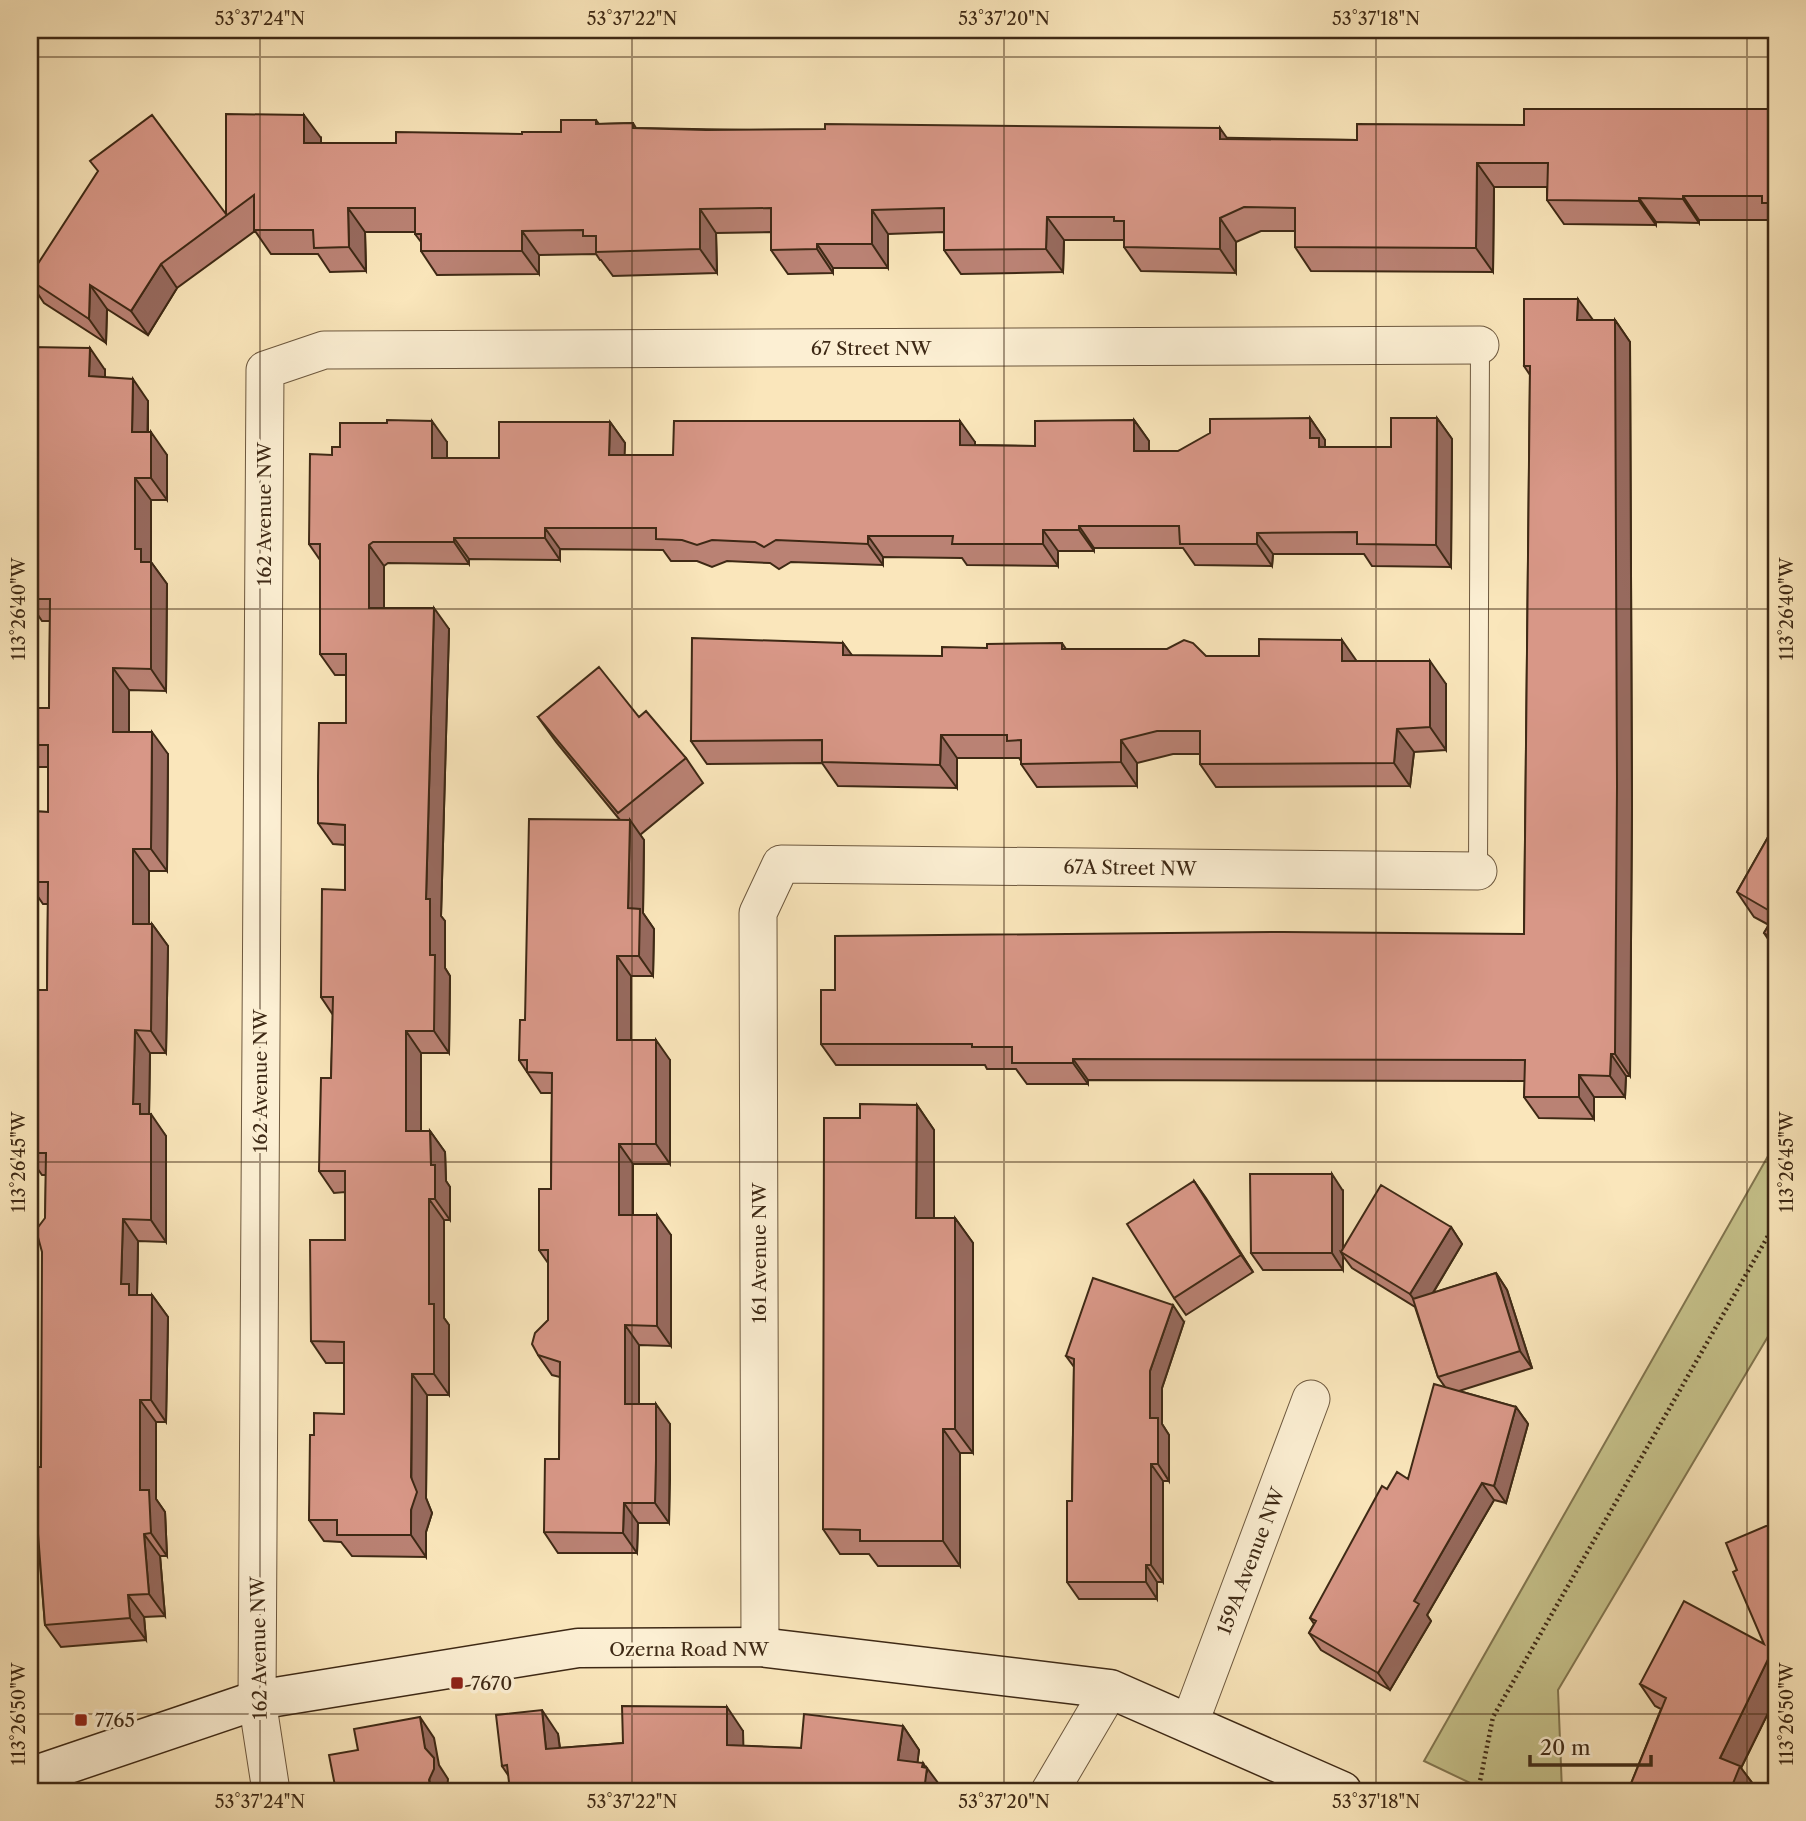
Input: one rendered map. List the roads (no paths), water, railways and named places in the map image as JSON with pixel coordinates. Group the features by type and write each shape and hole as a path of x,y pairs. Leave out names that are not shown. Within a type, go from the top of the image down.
{"street":[{"name":"67 Street NW","path":"265,370 324,350 1480,345"},
{"name":"162 Avenue NW","path":"265,370 257,1700 271,1791"},
{"name":"67A Street NW","path":"781,864 1478,872"},
{"name":"161 Avenue NW","path":"760,1647 758,913 781,864"},
{"name":"159A Avenue NW","path":"1190,1722 1311,1399"},
{"name":"Ozerna Road NW","path":"30,1777 257,1700 578,1648 760,1647 1111,1689 1342,1791"},
{"path":"1050,1791 1111,1689"}],"lane":[{"path":"1478,872 1480,345"}],"place":[{"name":"7670","path":"457,1683"},
{"name":"7765","path":"81,1720"}]}
